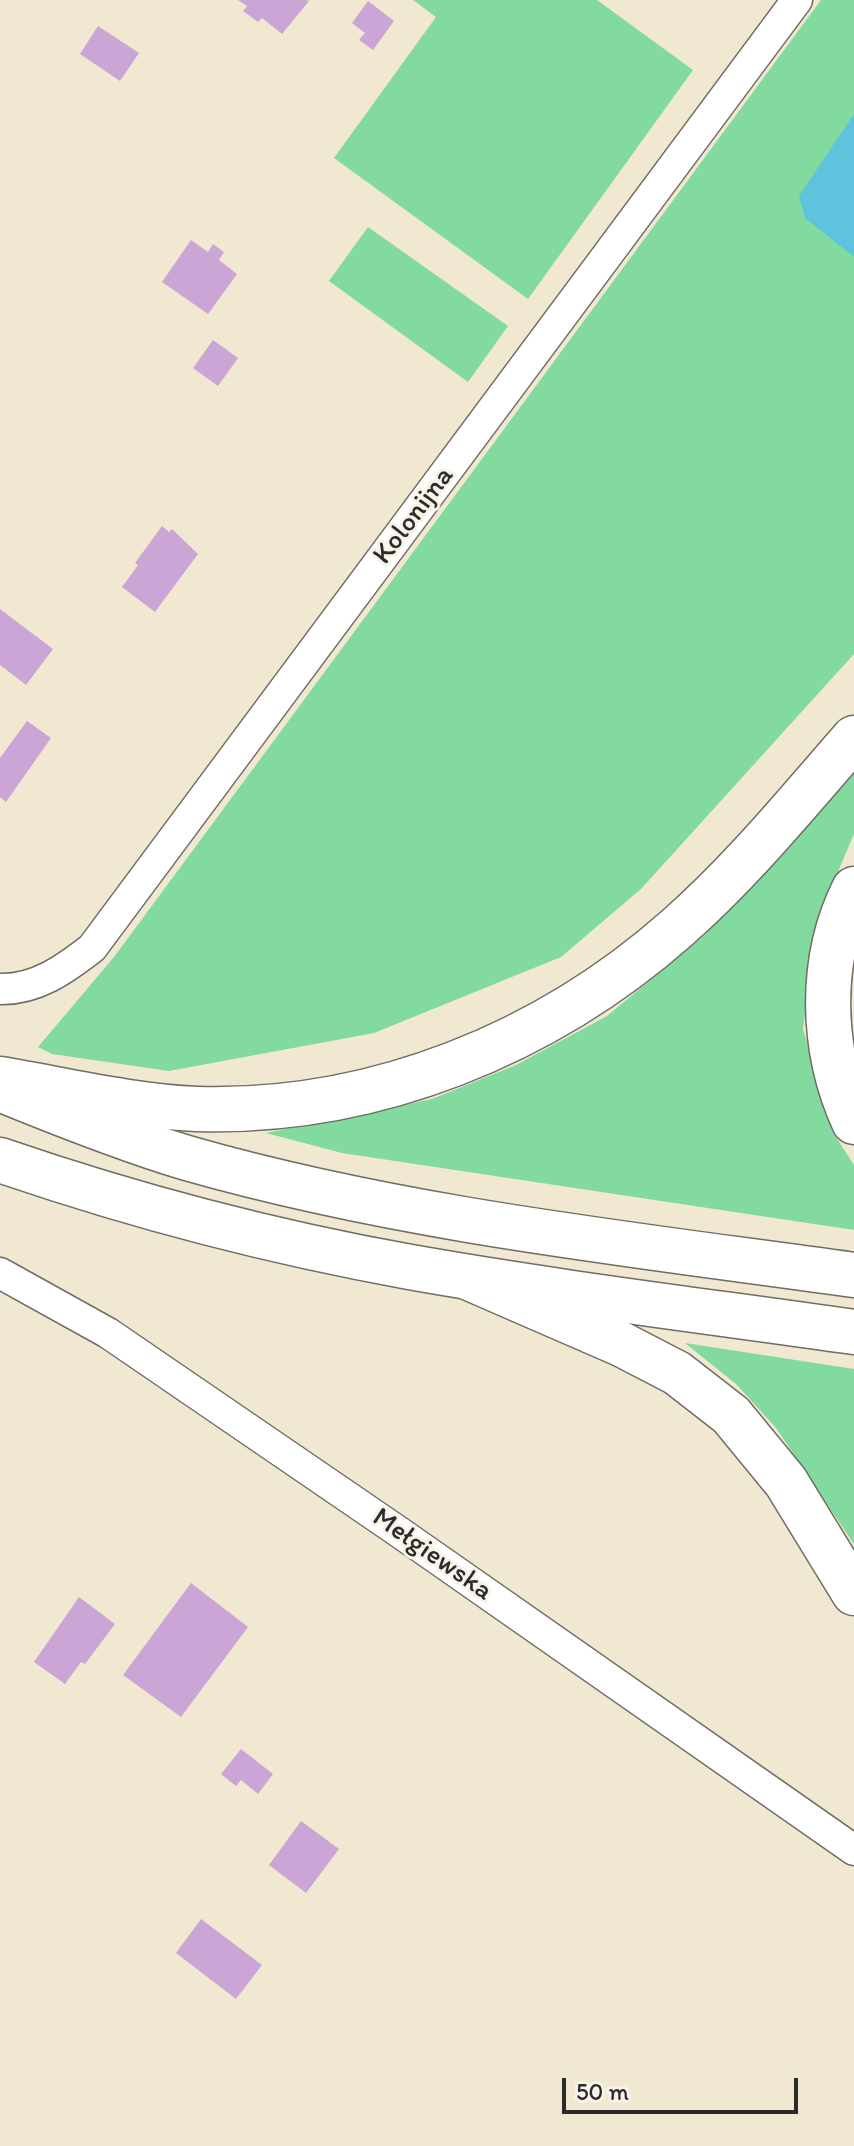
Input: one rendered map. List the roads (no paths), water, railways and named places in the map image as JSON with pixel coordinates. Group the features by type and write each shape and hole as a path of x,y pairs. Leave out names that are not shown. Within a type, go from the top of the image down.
{"main road":[{"path":"0,1079 139,1103 212,1108 283,1104 352,1095 468,1060 523,1035 578,1004 631,967 678,928 736,872 854,738"},
{"path":"854,889 834,951 826,1004 832,1051 854,1122"},
{"path":"0,1089 160,1149 307,1188 550,1232 854,1275"},
{"path":"0,1160 89,1190 231,1228 346,1254 467,1277 854,1332"},
{"path":"467,1277 621,1344 677,1373 731,1415 786,1482 854,1593"}],"street":[{"name":"Kolonijna","path":"0,989 35,983 60,973 92,948 783,5"},
{"name":"Mełgiewska","path":"0,1273 108,1333 854,1850"}],"water":[{"path":"854,114 854,257 805,218 799,196"}]}
